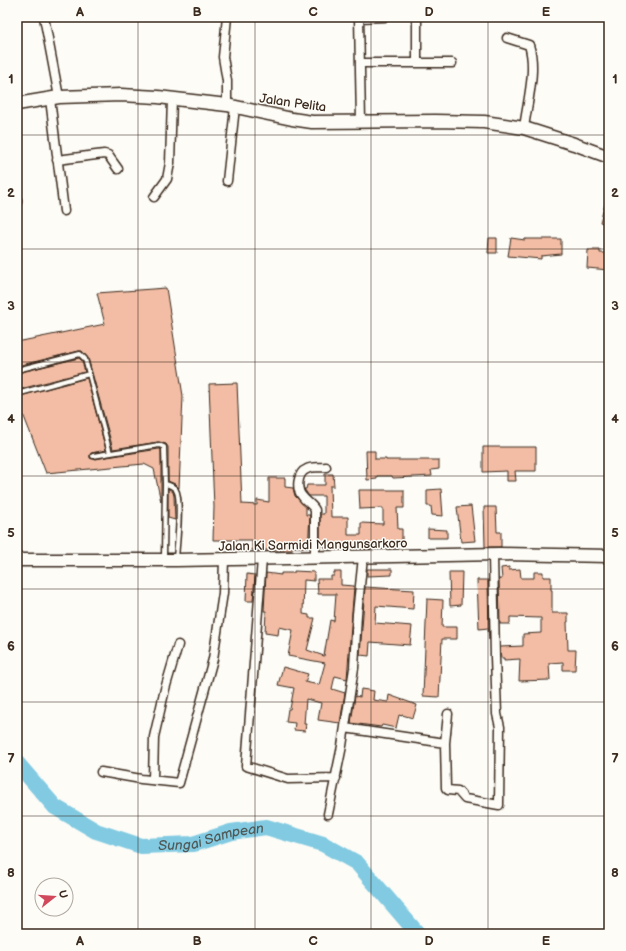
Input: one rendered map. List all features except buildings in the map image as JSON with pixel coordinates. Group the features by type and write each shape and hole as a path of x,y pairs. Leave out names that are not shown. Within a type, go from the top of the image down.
{"main road":[{"name":"Jalan Pelita","path":"17,104 55,98 121,95 231,106 312,122 484,122 524,128 609,157"},
{"name":"Jalan Ki Sarmidi Mangunsarkoro","path":"17,560 262,559 493,554 609,556"}],"street":[{"path":"44,17 55,98 57,160 64,211"},
{"path":"227,17 223,57 231,106 227,181"},
{"path":"361,122 359,18 385,17"},
{"path":"417,17 417,63"},
{"path":"507,38 529,46 532,56 524,128"},
{"path":"360,63 452,63"},
{"path":"154,198 167,179 170,163 172,99"},
{"path":"57,160 108,154 118,169"},
{"path":"315,558 315,510 312,505 302,496 298,485 302,473 307,469 326,467"},
{"path":"448,714 445,743 446,788 448,790 458,791 463,797 470,800 500,804 500,727 497,714 493,554"},
{"path":"328,814 345,728 354,668 357,614 363,557"},
{"path":"102,772 179,783 213,659 222,593 224,559"},
{"path":"262,559 246,766 288,778 336,778"},
{"path":"153,780 154,738 165,689 178,645"},
{"path":"345,728 445,743"}],"lane":[{"path":"17,370 80,354 85,359 110,453"},
{"path":"17,394 89,374"},
{"path":"93,456 162,445 164,447 170,560"},
{"path":"165,484 171,485 174,488 178,498 170,560"}],"waterway":[{"name":"Sungai Sampean","path":"17,763 55,807 96,831 141,846 193,844 231,832 266,827 323,844 357,863 418,934"}]}
